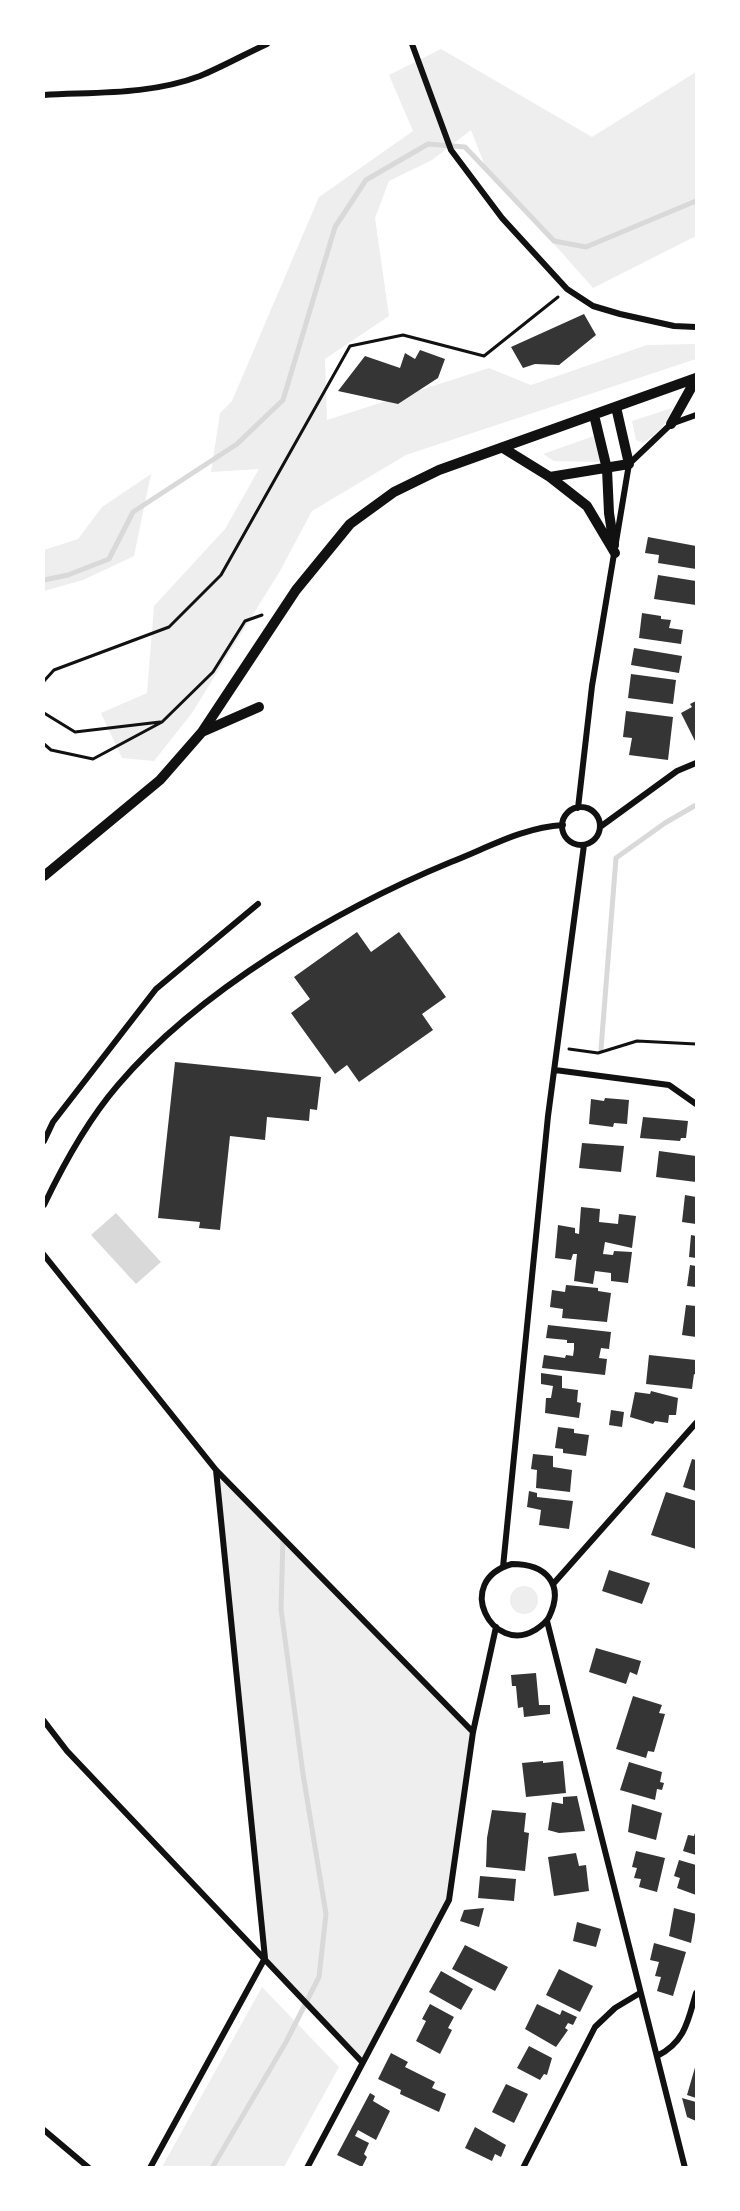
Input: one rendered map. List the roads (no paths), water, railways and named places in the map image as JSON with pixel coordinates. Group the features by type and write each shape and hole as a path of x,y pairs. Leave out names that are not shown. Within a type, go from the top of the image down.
{"street":[{"path":"44,95 147,89 173,84 200,75 267,44"},
{"path":"412,44 451,150 502,218 567,289 592,306 674,326 696,327"},
{"path":"44,876 160,780 202,732 283,608 350,524 385,499 439,470 696,378"},
{"path":"550,477 607,470 629,464 671,424 696,378"},
{"path":"578,808 592,686 629,464 616,407"},
{"path":"671,424 696,414"},
{"path":"594,415 607,470 609,513 615,553"},
{"path":"503,448 550,477 587,506 615,553"},
{"path":"202,732 259,707"},
{"path":"600,827 594,812 578,808 567,814 563,825 568,840 584,844 595,839 600,827 677,771 696,763"},
{"path":"44,1205 69,1155 117,1086 171,1031 278,950 418,876 540,826 563,825"},
{"path":"503,1567 548,1116 584,844"},
{"path":"44,1141 53,1122 156,989 258,904"},
{"path":"555,1070 669,1085 696,1104"},
{"path":"44,1255 216,1470 473,1732"},
{"path":"554,1583 535,1568 523,1564 503,1567 490,1575 482,1594 483,1612 496,1627 513,1635 530,1632 547,1621 555,1601 554,1583 696,1423"},
{"path":"150,2168 265,1958 216,1470"},
{"path":"547,1621 685,2168"},
{"path":"307,2168 448,1900 473,1732 496,1627"},
{"path":"44,1721 67,1751 362,2062"},
{"path":"524,2168 595,2027 615,2008 640,1993"},
{"path":"657,2056 677,2043 696,1993"},
{"path":"44,2130 89,2168"}],"waterway":[{"path":"44,580 68,575 109,559 133,512 237,444 283,400 335,227 366,180 428,144 465,147 554,241 586,247 696,201"},
{"path":"601,1049 616,858 665,823 696,805"},
{"path":"212,2168 286,2042 319,1977 326,1914 303,1774 281,1609 283,1538"}]}
